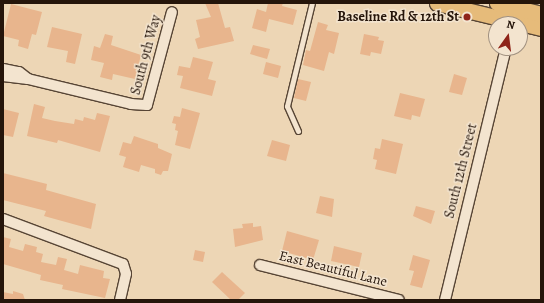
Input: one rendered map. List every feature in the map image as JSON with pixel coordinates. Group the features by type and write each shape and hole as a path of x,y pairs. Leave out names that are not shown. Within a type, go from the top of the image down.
{"main road":[{"path":"437,3 503,16"},
{"path":"497,3 511,16"},
{"path":"520,16 537,11"},
{"path":"528,23 541,28"}],"street":[{"name":"South 9th Way","path":"28,79 131,104 147,105 172,12"},
{"name":"South 12th Street","path":"444,300 504,56"},
{"path":"3,68 18,72 28,79"},
{"path":"3,76 28,79"},
{"path":"3,219 123,264 126,274 120,300"},
{"name":"East Beautiful Lane","path":"260,265 399,300"}],"lane":[{"path":"298,131 287,106 312,3"}],"building":[{"path":"205,3 218,3 225,28 230,27 234,41 198,49 195,39 200,37 196,20 211,17"},
{"path":"268,3 283,3 282,6 297,10 293,25 269,19 266,32 252,28 257,9 266,12"},
{"path":"11,4 42,12 36,35 32,34 28,49 18,46 19,40 3,36"},
{"path":"318,22 328,25 326,30 339,33 334,54 329,52 324,71 303,65 306,50 310,51"},
{"path":"52,27 82,34 75,64 66,62 68,51 47,47"},
{"path":"105,34 113,36 111,45 141,55 135,79 113,74 112,80 100,77 104,63 91,60 94,46 100,48"},
{"path":"364,34 379,37 378,40 384,41 381,54 371,52 370,56 360,54"},
{"path":"253,45 270,49 267,59 250,54"},
{"path":"193,57 213,62 208,79 216,81 212,96 180,88 183,76 177,75 179,66 190,68"},
{"path":"266,62 281,66 278,78 263,74"},
{"path":"454,74 467,78 462,95 449,92"},
{"path":"298,79 311,82 306,101 294,98"},
{"path":"400,93 425,99 420,117 412,115 411,120 394,116"},
{"path":"34,104 45,107 42,118 74,124 75,119 83,121 84,117 95,120 97,113 110,116 100,152 58,140 57,143 27,136"},
{"path":"182,108 200,113 190,149 175,145 178,131 175,130 176,124 172,123 174,116 180,117"},
{"path":"3,109 19,113 13,137 3,135"},
{"path":"134,136 158,144 158,148 172,154 168,171 163,171 161,175 155,173 155,169 141,165 139,172 123,167 126,157 119,155 123,142 131,144"},
{"path":"382,139 403,144 396,174 375,169 377,160 373,159 375,148 380,149"},
{"path":"272,140 290,145 286,161 267,156"},
{"path":"3,173 47,184 46,190 96,204 91,229 44,216 46,211 3,200"},
{"path":"320,196 334,199 332,217 316,213"},
{"path":"416,206 435,211 431,224 413,216"},
{"path":"253,223 253,227 261,226 263,240 235,247 233,229 243,228 242,224"},
{"path":"287,231 319,240 313,260 282,251"},
{"path":"3,237 11,239 9,247 23,251 25,244 37,247 36,252 43,254 41,262 56,265 58,257 67,259 64,270 78,274 80,265 104,271 103,278 110,279 105,298 62,289 63,285 40,280 41,275 3,264"},
{"path":"334,246 362,253 359,267 331,261"},
{"path":"195,250 205,252 203,262 193,260"},
{"path":"413,255 430,260 422,288 410,285 414,271 409,270"},
{"path":"222,272 245,293 238,300 231,300 212,282"},
{"path":"13,291 23,294 25,300 3,300 3,292 13,294"}],"place":[{"name":"Baseline Rd & 12th St","path":"467,17"}]}
